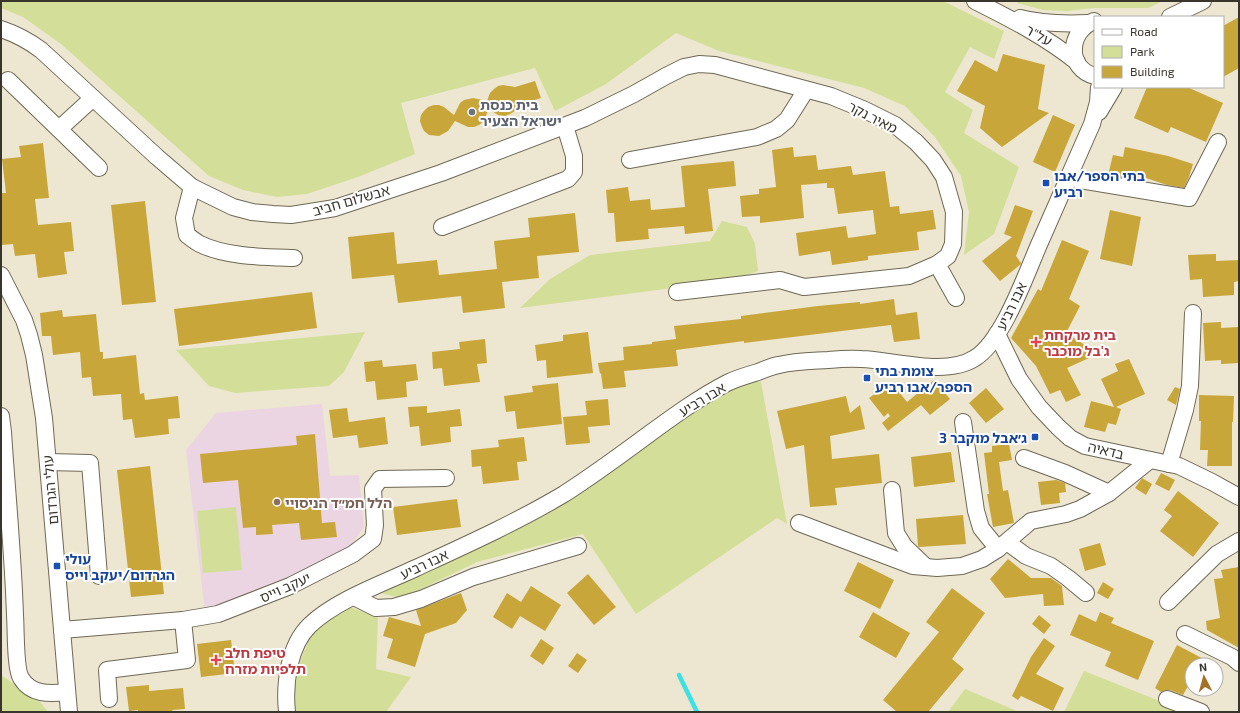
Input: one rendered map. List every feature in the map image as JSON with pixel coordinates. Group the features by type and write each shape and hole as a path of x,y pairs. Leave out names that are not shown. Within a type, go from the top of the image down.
{"street":[{"name":"על\"ר","path":"975,1 1059,47 1094,79"},
{"path":"1173,16 1203,1"},
{"name":"על\"ר","path":"999,13 1039,23 1064,24 1091,22"},
{"path":"1077,62 1074,54 1076,36 1081,29 1091,22"},
{"name":"אבשלום חביב","path":"1,29 12,32 41,50 157,157 192,187 233,208 252,212 291,215 334,208 441,173 585,118"},
{"name":"מאיר נקר","path":"585,118 684,68 699,64 715,65 831,96 865,110 895,125 916,142 933,160 944,177 954,212 953,244 948,256 937,264 910,276 804,287 780,280 677,292"},
{"path":"8,80 99,168"},
{"name":"אבו רביע","path":"1092,124 1098,102 1096,88"},
{"name":"אבו רביע","path":"287,712 287,684 290,663 303,632 312,622 343,601 454,551 523,517 557,497 615,459 684,408 730,381 778,365 802,361 860,359 930,367 950,366 963,364 974,359 986,350 998,334 1014,303 1092,124 1113,88"},
{"path":"630,160 757,137 776,129 787,120 806,90"},
{"path":"59,130 93,98"},
{"path":"442,226 568,179 574,172 574,156 565,126"},
{"path":"1068,178 1189,198 1218,142"},
{"path":"192,187 184,218 187,235 200,244 222,252 266,257 294,258"},
{"path":"937,264 956,298"},
{"name":"עולי הגרדום","path":"1,275 24,320 34,355 44,418 69,712"},
{"path":"1169,464 1185,410 1190,386 1193,313"},
{"name":"בדאיה","path":"998,334 1019,379 1038,407 1070,438 1085,446 1179,466 1239,497"},
{"path":"1,416 4,440 20,678 37,692 48,694 67,692"},
{"path":"963,422 976,512 981,528 1003,545 1051,566 1086,593"},
{"path":"1024,458 1065,473 1109,493"},
{"path":"799,523 913,566 937,568 962,566 982,559 1003,545 1031,521 1066,514 1080,509 1109,493 1150,460"},
{"path":"48,462 90,463 99,576"},
{"name":"יעקב וייס","path":"62,630 183,620 218,614 283,589 353,554 373,539 375,525 373,489 380,479 446,478"},
{"path":"892,490 896,533 904,546 926,567"},
{"path":"1168,602 1217,554 1239,541"},
{"path":"354,597 376,608 394,607 421,599 473,578 578,546"},
{"path":"109,699 107,670 188,660 183,620"},
{"path":"1185,634 1232,657 1239,663"},
{"path":"1167,698 1201,712"}],"shaded area":[{"name":"הלל חמ״ד הניסויי","path":"322,404 330,476 359,475 364,527 349,547 286,585 205,612 186,450 216,413"}],"green space":[{"path":"1,1 943,1 1004,31 994,59 970,47 945,92 973,110 964,133 1019,167 994,234 964,255 969,212 961,176 935,137 905,106 864,88 719,51 676,33 606,84 555,111 535,68 401,103 415,154 358,177 307,194 277,197 243,190 209,176 61,44 23,17 1,8"},
{"path":"1018,1 1163,1 1148,8 1093,8 1067,11 1043,10 1017,3"},
{"path":"722,221 747,227 755,244 758,271 734,280 520,308 550,279 590,255 710,241"},
{"path":"365,332 344,372 329,386 235,393 209,386 176,350"},
{"path":"753,380 761,382 787,524 777,518 636,614 583,534 477,562 400,598 381,593 498,538 706,402"},
{"path":"236,507 242,570 203,573 197,511"},
{"path":"350,607 378,618 376,669 411,677 386,712 294,712 292,687 302,656 313,631"},
{"path":"1084,671 1187,712 1064,712"},
{"path":"1,675 40,702 48,712 1,712"},
{"path":"965,689 1019,712 948,712"}],"building":[{"path":"1239,17 1239,68 1224,76 1224,25"},
{"path":"1003,54 1045,65 1038,109 1049,113 1002,147 980,128 985,106 957,91 975,60 997,72"},
{"path":"535,81 541,98 519,105 515,111 510,114 505,116 498,115 489,109 483,122 479,125 468,127 455,121 448,131 439,136 429,135 422,127 420,121 421,115 428,107 439,105 454,115 460,103 464,100 473,98 487,101 490,93 498,86 503,85 515,87"},
{"path":"1147,88 1189,88 1223,103 1206,142 1171,127 1168,133 1134,118"},
{"path":"1053,115 1075,125 1055,172 1033,162"},
{"path":"43,143 49,198 35,199 38,225 71,222 74,251 64,252 67,274 38,278 35,254 15,256 13,244 2,245 1,193 6,193 2,159 21,157 19,146"},
{"path":"793,147 794,157 816,155 818,170 851,166 853,175 885,171 890,207 899,206 900,214 933,210 936,229 917,232 919,250 868,256 868,260 832,265 830,251 799,256 796,233 846,226 848,238 876,234 873,210 838,214 834,188 827,188 827,183 801,185 804,218 760,223 760,216 742,217 740,196 759,194 759,189 776,187 772,150"},
{"path":"1125,147 1168,156 1193,164 1184,188 1167,185 1146,178 1145,181 1108,175 1113,155 1123,157"},
{"path":"734,161 736,186 708,189 713,231 685,234 684,226 648,229 649,239 616,242 614,213 608,213 606,190 628,187 630,201 650,199 651,210 685,207 681,166"},
{"path":"145,201 156,302 122,305 111,205"},
{"path":"1015,205 1033,211 1016,256 1021,264 1000,281 982,261 1012,237 1004,234"},
{"path":"1110,210 1141,217 1132,266 1100,259"},
{"path":"575,213 579,252 537,256 539,278 502,282 505,308 463,313 461,296 398,303 394,275 352,279 348,237 394,232 397,264 437,260 439,275 497,269 494,241 530,237 528,218"},
{"path":"1062,240 1089,251 1069,299 1080,306 1066,333 1085,345 1089,358 1067,368 1081,395 1066,402 1060,390 1050,394 1036,366 1011,338 1038,289 1041,291"},
{"path":"1216,254 1216,261 1239,260 1239,281 1234,282 1234,295 1203,297 1202,279 1190,280 1188,255"},
{"path":"312,292 317,328 179,346 174,309"},
{"path":"894,299 896,315 917,312 920,339 894,342 891,325 676,350 678,366 624,371 626,387 603,389 598,363 624,360 623,347 652,344 652,342 676,339 674,326 741,319 741,316 818,306 860,302 860,304"},
{"path":"62,310 63,317 96,314 100,352 103,352 103,359 136,355 140,394 144,393 145,400 178,396 180,418 168,419 169,434 135,438 132,419 123,420 121,394 93,396 91,377 82,378 80,352 53,355 51,336 42,336 40,313"},
{"path":"1221,322 1221,328 1238,327 1239,363 1221,364 1221,360 1205,361 1203,323"},
{"path":"588,332 593,373 547,378 546,360 537,361 535,345 563,341 563,335"},
{"path":"485,339 487,363 477,364 480,382 444,386 442,368 433,369 432,352 460,349 459,342"},
{"path":"1129,359 1145,394 1116,407 1121,409 1116,425 1108,423 1105,432 1084,427 1091,401 1114,407 1101,379 1118,371 1115,364"},
{"path":"382,360 383,367 416,364 418,380 406,382 407,397 377,400 375,381 366,382 364,362"},
{"path":"934,380 950,399 930,415 921,405 888,431 882,423 890,416 888,413 884,417 869,398 891,382 907,402"},
{"path":"558,383 562,424 517,429 515,411 506,412 504,396 533,392 532,386"},
{"path":"1175,387 1180,389 1176,405 1167,400"},
{"path":"986,388 1004,409 986,423 969,403"},
{"path":"1199,395 1234,396 1232,422 1232,466 1207,466 1208,450 1200,450 1201,421 1199,421"},
{"path":"846,396 850,413 860,405 865,429 830,436 832,459 879,454 882,483 835,488 837,505 810,507 804,445 786,449 777,411"},
{"path":"608,399 610,425 588,427 590,443 566,445 563,417 587,415 585,401"},
{"path":"427,406 427,413 460,409 462,426 450,427 451,442 421,446 419,426 410,427 408,407"},
{"path":"347,408 349,422 385,417 388,444 359,448 357,435 333,438 329,410"},
{"path":"315,434 322,523 335,522 337,537 301,540 299,523 272,525 273,534 256,535 256,527 243,528 238,480 203,483 200,454 297,445 296,436"},
{"path":"524,437 527,461 517,462 519,480 483,484 481,466 472,467 471,450 499,447 498,440"},
{"path":"1009,444 1012,460 999,462 1003,491 1008,490 1014,523 993,527 987,494 989,494 984,453 992,452 992,446"},
{"path":"951,452 955,482 914,487 911,457"},
{"path":"150,466 164,594 131,597 117,470"},
{"path":"1161,473 1175,480 1169,491 1155,484"},
{"path":"1142,478 1152,484 1146,495 1135,488"},
{"path":"1056,480 1065,483 1066,492 1059,493 1060,503 1041,505 1038,482"},
{"path":"1178,491 1219,523 1193,557 1160,531 1172,516 1164,510"},
{"path":"457,499 461,527 397,535 393,507"},
{"path":"963,515 966,544 918,546 916,519"},
{"path":"1100,543 1106,565 1085,571 1079,549"},
{"path":"1008,559 1031,578 1051,578 1062,586 1064,605 1044,606 1043,594 1005,598 990,579"},
{"path":"858,562 894,580 880,609 844,591"},
{"path":"1239,567 1239,648 1207,630 1206,621 1220,618 1214,579 1223,578 1221,570"},
{"path":"588,574 616,607 594,625 567,593"},
{"path":"1103,582 1114,589 1108,599 1097,593"},
{"path":"531,586 561,605 545,631 520,616 512,629 493,617 507,593 521,602"},
{"path":"952,588 985,613 952,659 964,669 928,712 897,712 883,700 939,632 926,622"},
{"path":"461,593 467,610 456,623 425,634 415,667 387,658 393,639 383,636 389,617 421,626 416,610"},
{"path":"873,612 910,633 896,658 859,637"},
{"path":"1100,612 1114,618 1111,623 1154,641 1138,680 1105,666 1111,652 1070,635 1079,614 1096,622"},
{"path":"1039,615 1051,625 1044,634 1032,624"},
{"path":"1044,638 1055,646 1036,674 1064,688 1053,711 1021,696 1018,700 1012,696 1031,657"},
{"path":"541,639 554,648 543,665 530,656"},
{"path":"231,640 235,673 201,677 197,644"},
{"path":"1177,645 1200,657 1184,657 1183,695 1170,690 1161,692 1155,688"},
{"path":"577,653 587,660 578,673 568,666"},
{"path":"149,685 149,691 183,688 185,709 172,710 173,712 138,712 138,710 129,711 126,687"}],"waterway":[{"path":"679,675 697,712"}],"place":[{"name":"בית כנסת ישראל הצעיר","path":"472,112"},
{"name":"בתי הספר/אבו רביע","path":"1046,183"},
{"name":"בית מרקחת ג'בל מוכבר","path":"1036,342"},
{"name":"צומת בתי הספר/אבו רביע","path":"867,378"},
{"name":"ג׳אבל מוקבר 3","path":"1035,437"},
{"name":"הלל חמ״ד הניסויי","path":"277,502"},
{"name":"עולי הגרדום/יעקב וייס","path":"57,566"},
{"name":"טיפת חלב תלפיות מזרח","path":"216,660"}]}
